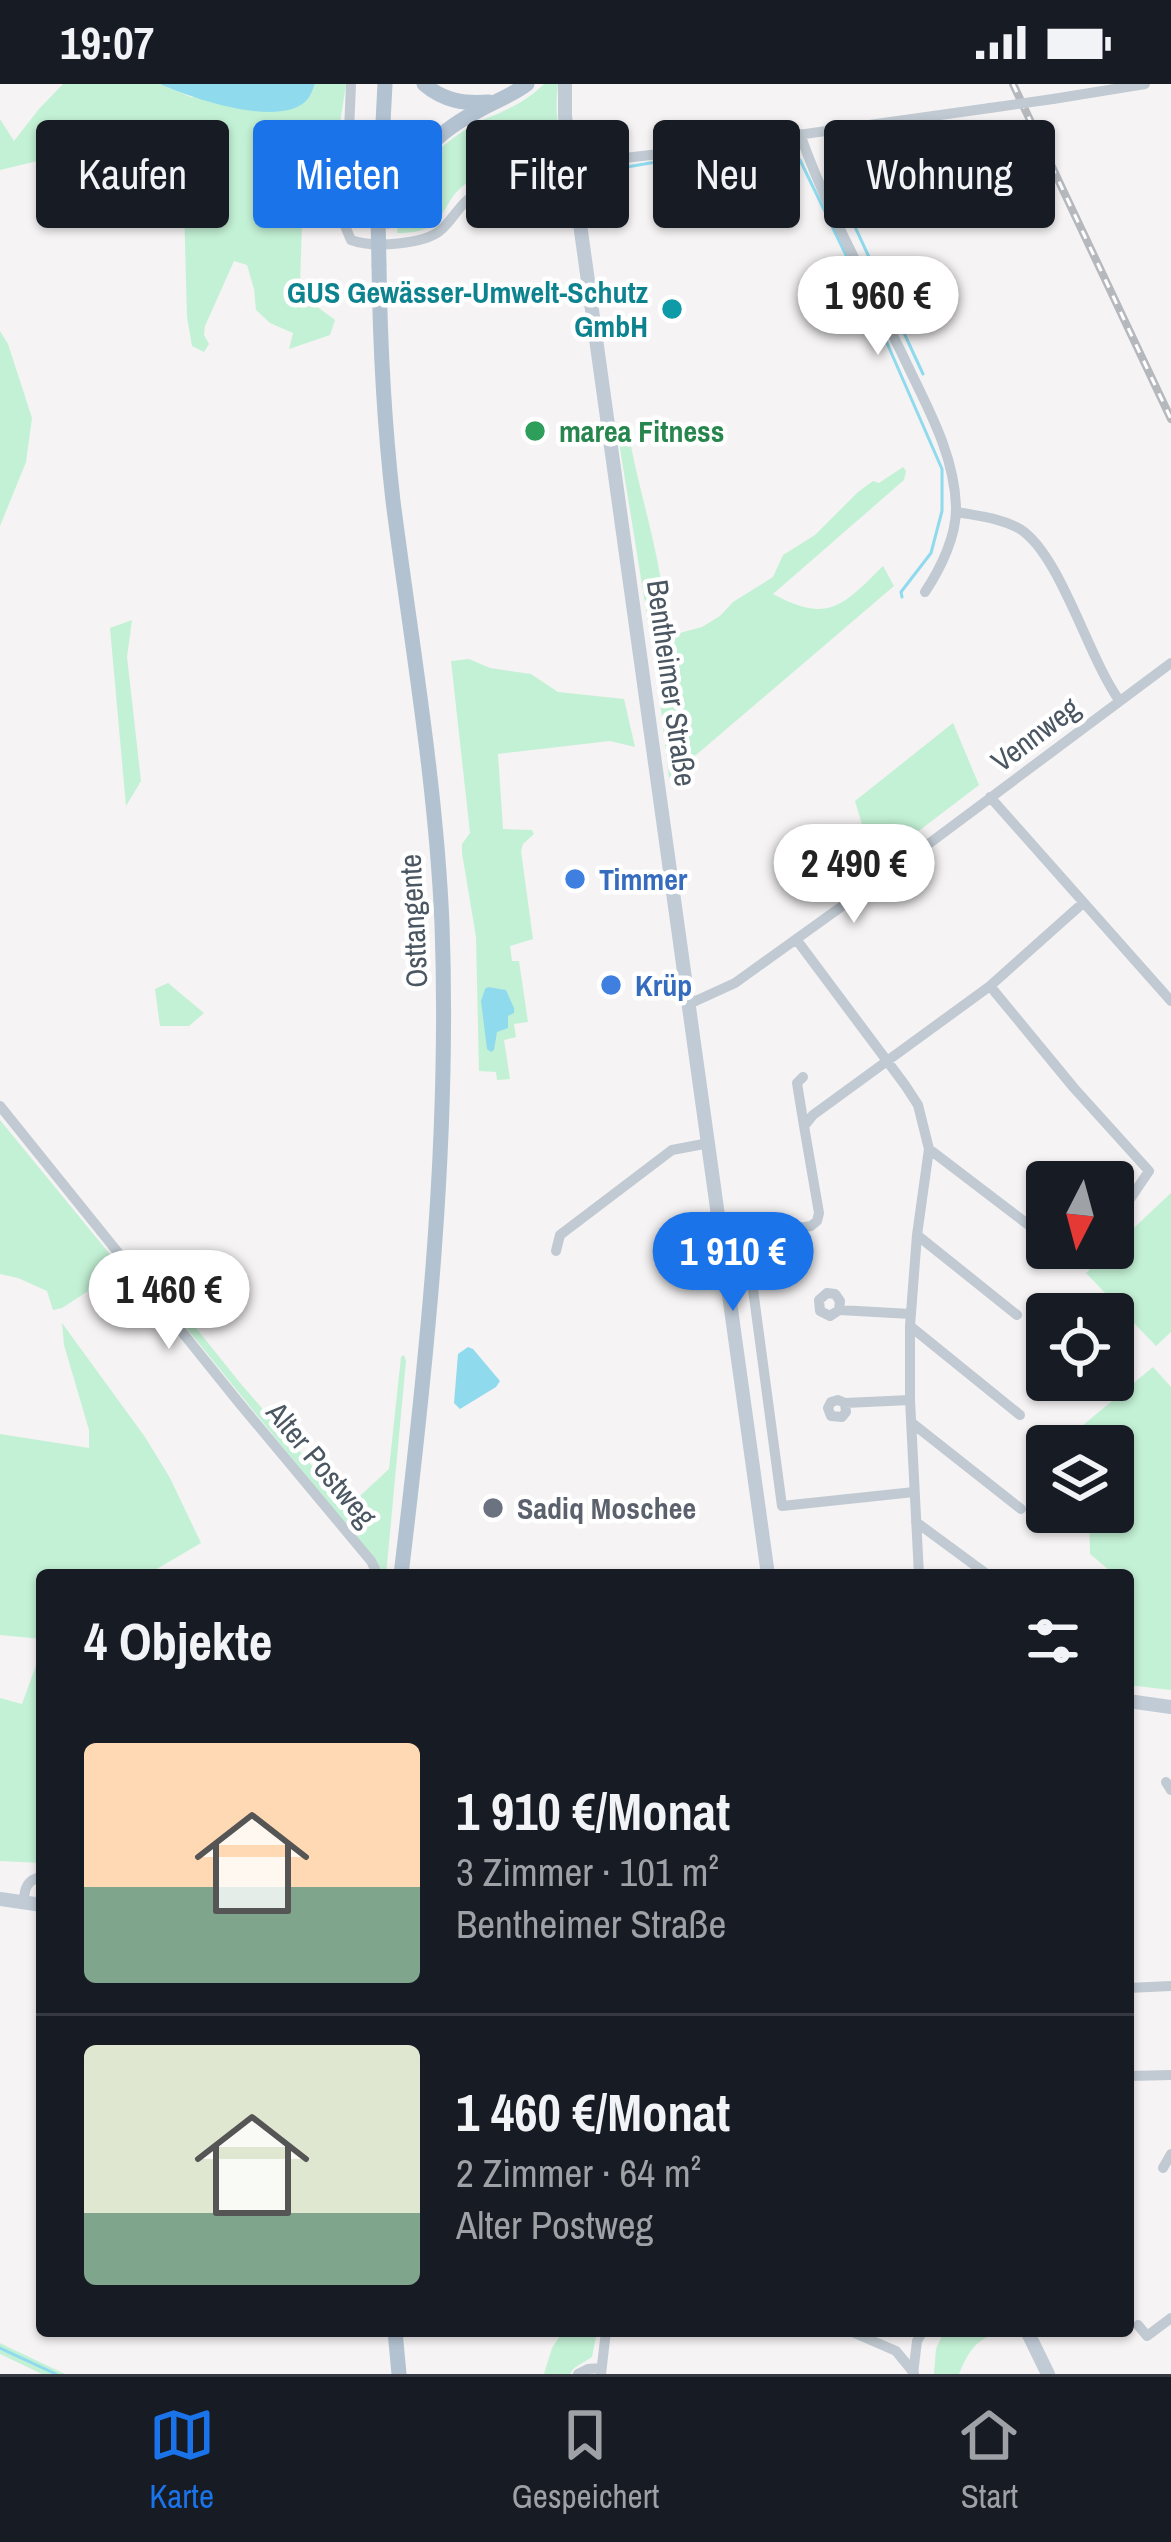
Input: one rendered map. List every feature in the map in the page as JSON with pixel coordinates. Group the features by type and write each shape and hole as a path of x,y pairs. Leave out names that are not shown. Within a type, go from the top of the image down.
{"main road":[{"path":"384,120 385,84"},
{"path":"424,84 458,102 504,99"},
{"path":"442,134 527,84"},
{"name":"Osttangente","path":"382,228 382,390 435,832 444,1024 436,1222 402,1569"},
{"path":"395,2337 398,2374"}],"street":[{"path":"351,84 345,226 351,240 363,244 429,238 466,201"},
{"name":"Bentheimer Straße","path":"565,84 566,120"},
{"path":"925,592 947,549 957,512 945,446 800,134 1145,84"},
{"name":"Bentheimer Straße","path":"581,228 767,1569"},
{"path":"957,512 1015,526 1035,542 1119,700"},
{"name":"Vennweg","path":"689,1004 728,988 1171,662"},
{"path":"990,797 1171,1001"},
{"path":"804,1126 990,986 1083,903"},
{"path":"796,939 919,1105 929,1149 910,1320 919,1569"},
{"path":"990,986 1149,1171 1134,1193"},
{"path":"803,1077 797,1083 818,1221 759,1234 748,1246 782,1506 914,1492"},
{"name":"Alter Postweg","path":"0,1106 375,1569"},
{"path":"556,1251 560,1235 672,1150 709,1143"},
{"path":"929,1149 1026,1223"},
{"path":"917,1235 1017,1315"},
{"path":"839,1310 910,1320 1020,1415"},
{"path":"845,1403 910,1400"},
{"path":"912,1423 1022,1509"},
{"path":"916,1522 980,1569"},
{"path":"1134,1702 1171,1707"},
{"path":"24,1902 24,1888 36,1879"},
{"path":"0,1899 36,1904"},
{"path":"1134,1988 1171,1986"},
{"path":"1134,2076 1171,2075"},
{"path":"1163,2168 1171,2154"},
{"path":"1138,2325 1147,2336 1171,2318"},
{"path":"578,2374 588,2369 601,2371 605,2337"},
{"path":"864,2337 896,2351 914,2373"},
{"path":"896,2351 909,2348 919,2337"},
{"path":"914,2373 920,2337"},
{"path":"1030,2337 1048,2374"}],"green space":[{"path":"63,84 160,84 191,97 310,96 315,84 346,84 341,120 253,120 253,228 302,228 300,285 304,297 335,320 330,335 289,349 293,333 270,323 256,310 247,265 234,261 205,326 209,344 204,352 192,346 185,228 229,228 229,120 36,120 36,161 0,170 0,119 14,141"},
{"path":"544,84 558,84 558,120 484,120 517,104"},
{"path":"466,129 466,184 442,212 442,147"},
{"path":"398,228 427,228 415,232 397,233"},
{"path":"0,331 32,418 26,462 0,526"},
{"path":"624,434 629,435 668,624 676,634 702,627 773,577 783,555 815,535 873,481 879,483 903,467 906,471 904,480 773,594 808,608 834,606 883,566 894,586 669,778 619,442"},
{"path":"132,620 127,657 141,781 126,806 110,628"},
{"path":"469,659 490,668 531,674 558,692 624,699 635,747 610,741 498,754 503,829 532,830 534,834 521,851 533,939 510,946 512,961 519,961 528,1022 514,1024 516,1037 504,1040 510,1079 497,1080 496,1072 479,1071 476,937 462,853 470,833 451,661"},
{"path":"953,723 979,785 874,865 855,801"},
{"path":"168,983 204,1013 189,1026 160,1026 155,989"},
{"path":"0,1120 122,1269 62,1308 53,1310 47,1291 0,1274"},
{"path":"1171,1193 1171,1332 1156,1346 1134,1323 1134,1293 1105,1293 1086,1273 1090,1269 1134,1269 1134,1228"},
{"path":"143,1262 348,1507 389,1469 404,1355 387,1569 381,1569 138,1268"},
{"path":"62,1323 145,1437 201,1543 157,1569 36,1569 36,1638 0,1635 0,1434 89,1448 89,1430"},
{"path":"1153,1367 1171,1387 1171,1690 1134,1686 1134,1569 1108,1569 1090,1554 1090,1533 1134,1533 1134,1425 1083,1425 1112,1401 1134,1401 1134,1383"},
{"path":"36,1666 36,1863 0,1861 0,1698 22,1704"},
{"path":"559,2337 596,2337 592,2357 570,2374 544,2374"},
{"path":"941,2337 988,2337 974,2346 959,2374 934,2374"},
{"path":"0,2343 65,2374 42,2374 0,2354"}],"water":[{"path":"160,84 315,84 306,101 276,112 234,108"},
{"path":"488,987 506,990 514,1008 508,1028 497,1032 491,1052 481,1001"},
{"path":"468,1347 500,1381 460,1409 454,1403 458,1354"}],"waterway":[{"path":"800,160 942,469 942,511 931,553 902,597"},
{"path":"629,167 653,163"},
{"path":"856,228 923,374"},
{"path":"0,2348 56,2374"}],"railway":[{"path":"1013,84 1171,419"}],"place":[{"name":"GUS Gewässer-Umwelt-Schutz GmbH","path":"672,309"},
{"name":"marea Fitness","path":"535,431"},
{"name":"Timmer","path":"575,879"},
{"name":"Krüp","path":"611,985"},
{"name":"Sadiq Moschee","path":"493,1508"}]}
